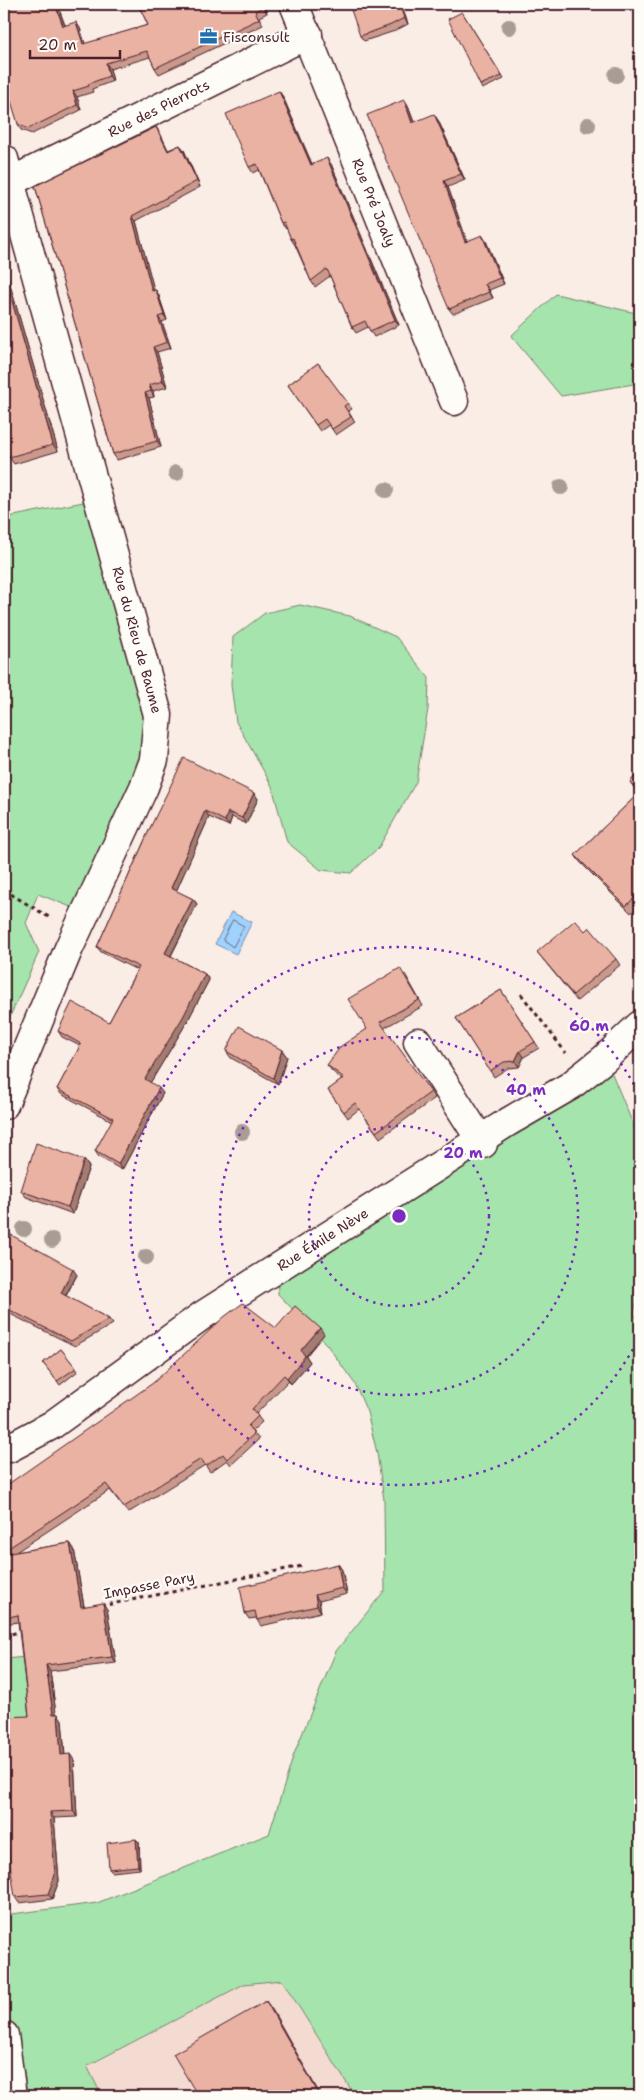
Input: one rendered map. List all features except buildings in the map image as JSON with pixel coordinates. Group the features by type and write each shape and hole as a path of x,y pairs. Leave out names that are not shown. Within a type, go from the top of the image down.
{"street":[{"name":"Rue Pré Joaly","path":"294,4 308,34 454,401"},
{"name":"Rue des Pierrots","path":"7,170 308,34"},
{"name":"Rue du Rieu de Baume","path":"4,1105 76,933 144,787 154,760 158,715 7,170"},
{"name":"Rue Émile Nève","path":"4,1448 10,1448 52,1426 203,1315 570,1086 604,1059 640,1025"},
{"path":"418,1042 481,1142"},
{"path":"4,2034 12,2096"}],"path":[{"path":"4,890 76,933"},
{"path":"521,994 583,1075"},
{"name":"Impasse Pary","path":"94,1607 302,1566"},
{"path":"4,1636 25,1630"}],"shaded area":[{"path":"282,1980 355,2096 102,2096 87,2067 244,1984"}],"green space":[{"path":"556,294 640,314 640,383 561,396 511,336"},
{"path":"98,499 158,715 86,913 38,894 26,923 39,952 4,1030 4,518"},
{"path":"300,605 350,616 396,637 429,678 428,709 416,782 379,847 351,873 321,870 287,842 272,786 236,722 231,685 233,637 265,613"},
{"path":"608,1064 640,1141 640,1282 634,1314 640,1321 640,2096 355,2096 282,1980 244,1984 87,2066 102,2096 12,2096 4,2035 4,1915 97,1903 269,1834 294,1754 336,1651 385,1590 384,1500 377,1453 367,1412 355,1384 327,1345 278,1294 277,1271"},
{"path":"27,1657 34,1729 4,1725 4,1659"}],"water":[{"path":"231,912 252,922 236,954 215,944"}],"place":[{"name":"Fisconsult","path":"209,37"}]}
